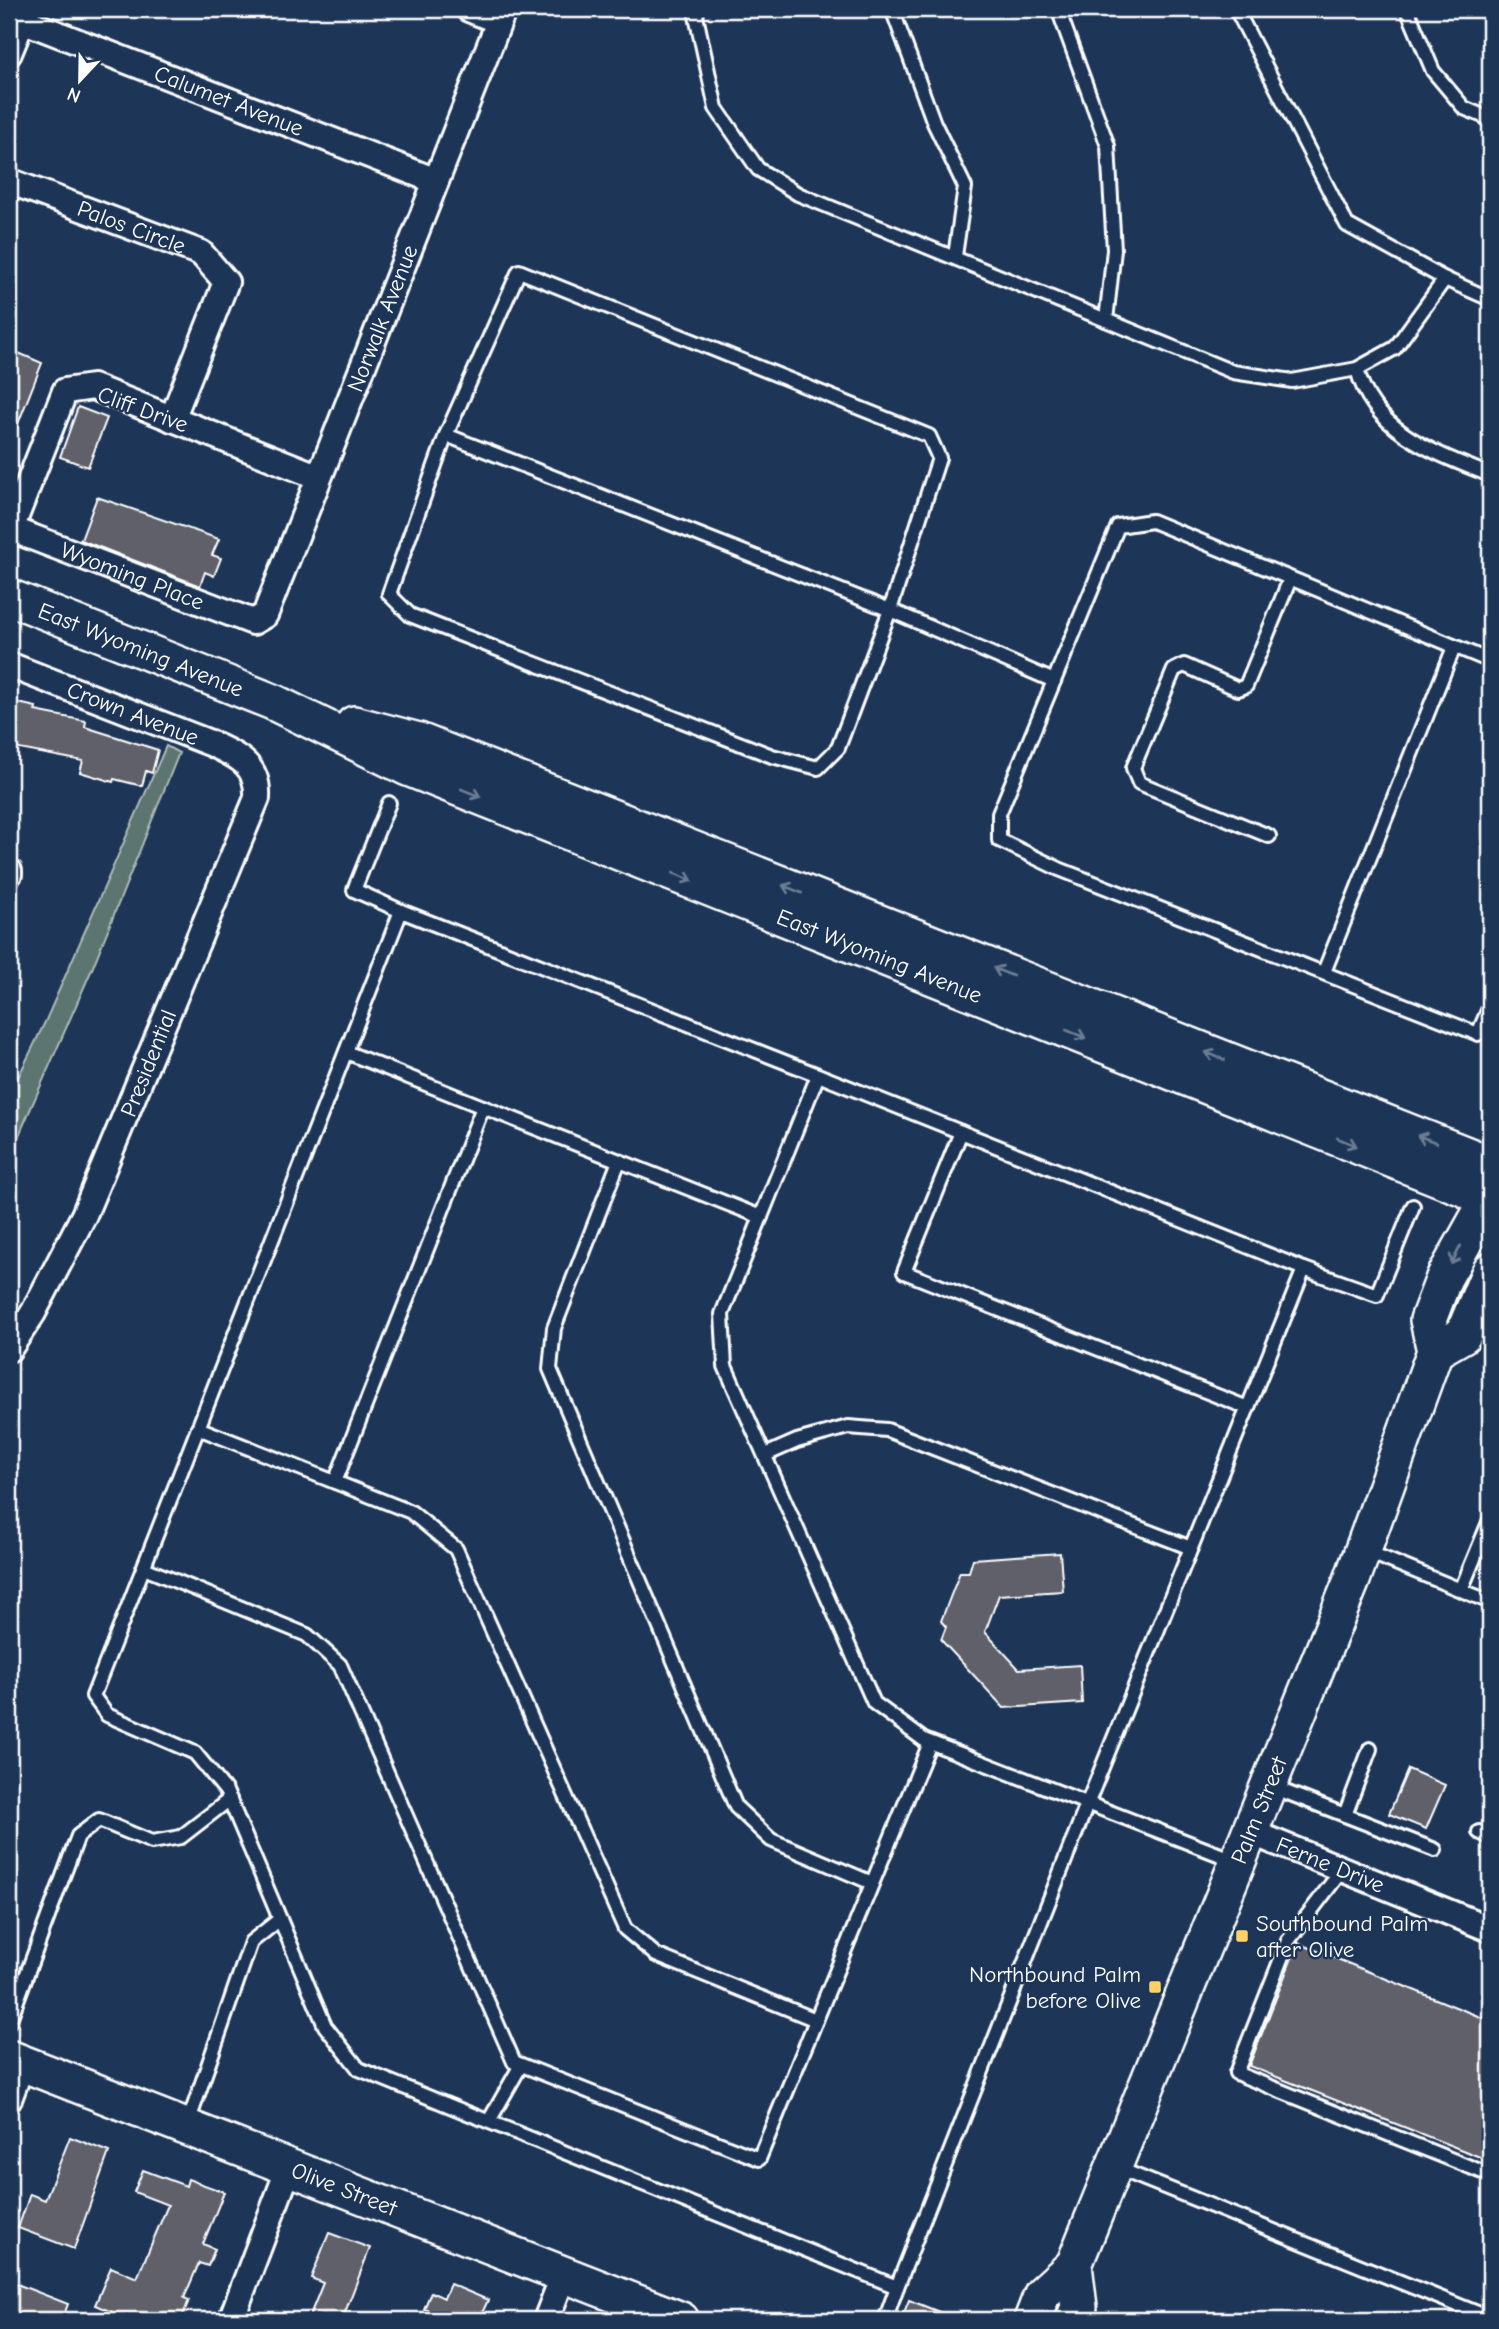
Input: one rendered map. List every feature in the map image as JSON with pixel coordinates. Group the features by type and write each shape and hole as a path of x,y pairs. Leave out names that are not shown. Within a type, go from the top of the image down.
{"street":[{"path":"468,9 502,15"},
{"path":"9,53 24,14"},
{"name":"Calumet Avenue","path":"24,14 436,181"},
{"name":"Norwalk Avenue","path":"253,622 265,615 502,15"},
{"name":"Palos Circle","path":"9,181 201,253 226,282 172,419"},
{"name":"Cliff Drive","path":"11,530 65,391 93,387 319,477"},
{"name":"Wyoming Place","path":"11,530 253,622"},
{"name":"East Wyoming Avenue","path":"9,597 272,702 408,768 1297,1121 1489,1200"},
{"name":"Crown Avenue","path":"9,665 210,743 237,756 252,768"},
{"name":"East Wyoming Avenue","path":"272,702 419,741 1490,1164"},
{"name":"Presidential","path":"9,1349 33,1312 84,1215 128,1111 257,798 258,783 252,768"},
{"name":"Palm Street","path":"1032,2320 1042,2294 1074,2264 1362,1550 1435,1351 1428,1321 1444,1278 1489,1200"},
{"path":"1435,1351 1462,1335 1487,1288"},
{"name":"Ferne Drive","path":"1242,1846 1342,1870 1490,1929"},
{"path":"9,2099 15,2061"},
{"name":"Olive Street","path":"15,2061 290,2165 681,2320"},
{"path":"231,2320 290,2165"},
{"name":"Palm Street","path":"1074,2264 1079,2307 1074,2320"},
{"path":"546,2320 564,2274"}],"lane":[{"path":"698,9 696,16 716,108 758,169 798,194 1233,372 1292,381 1357,369 1395,348 1445,279"},
{"path":"892,9 934,123 965,187 955,256"},
{"path":"1058,9 1108,146 1114,250 1106,320"},
{"path":"1236,9 1347,225 1445,279 1490,299"},
{"path":"1406,9 1433,71 1464,108 1490,119"},
{"path":"519,271 929,436 939,458 890,610 838,748 818,768 772,756 410,615 389,594 446,435 519,271"},
{"path":"1357,369 1362,391 1388,425 1447,458 1490,475"},
{"path":"446,435 890,610 1054,681"},
{"path":"1490,661 1152,521 1118,526 999,814 999,840 1059,869 1478,1034 1490,1006"},
{"path":"1269,836 1139,783 1133,768 1174,670 1184,665 1238,688 1246,686 1290,579"},
{"path":"1324,972 1454,647"},
{"path":"389,803 354,890 1304,1269 1377,1295 1413,1206"},
{"path":"401,911 93,1696 107,1715 195,1753 230,1799 325,2026 359,2069 897,2287"},
{"path":"346,1052 761,1217"},
{"path":"818,1075 722,1314 725,1366 874,1703 930,1743 1088,1802 1242,1846"},
{"path":"335,1482 483,1107"},
{"path":"961,1132 904,1272 1248,1408"},
{"path":"619,1161 554,1328 550,1369 736,1807 771,1840 872,1883"},
{"path":"885,2320 1088,1802 1304,1269"},
{"path":"765,1455 797,1441 848,1427 887,1430 1191,1548"},
{"path":"198,1428 411,1512 456,1549 625,1929 656,1955 816,2020"},
{"path":"1461,1590 1490,1520"},
{"path":"1362,1550 1490,1602"},
{"path":"144,1568 307,1635 340,1665 514,2062 760,2159 930,1743"},
{"path":"1345,1815 1370,1749"},
{"path":"1267,1784 1435,1850"},
{"path":"9,2022 78,1836 99,1820 152,1842 181,1837 230,1799"},
{"path":"1342,1870 1288,1941 1236,2073 1490,2175"},
{"path":"186,2126 251,1942 280,1919"},
{"path":"489,2121 521,2065"},
{"path":"1113,2166 1490,2318"}],"green space":[{"path":"166,746 179,753 92,969 9,1158 9,1096 46,1020"}],"building":[{"path":"9,349 42,363 10,444 9,444"},
{"path":"78,407 107,418 88,467 60,457"},
{"path":"97,497 219,539 212,555 221,558 214,576 205,572 200,586 81,540"},
{"path":"9,701 36,707 35,711 86,721 85,727 158,750 152,773 146,771 142,786 114,779 113,782 80,772 83,761 9,747"},
{"path":"1060,1553 1063,1591 999,1595 985,1632 1019,1669 1080,1665 1082,1703 1004,1708 941,1640 946,1627 941,1621 960,1572 969,1572 973,1559"},
{"path":"1408,1769 1445,1785 1426,1829 1389,1814"},
{"path":"1298,1943 1490,2021 1490,2161 1249,2066"},
{"path":"70,2137 109,2152 74,2249 18,2228 30,2194 45,2200"},
{"path":"143,2170 186,2186 188,2179 224,2192 203,2244 215,2249 208,2266 199,2263 184,2298 189,2300 181,2320 131,2320 95,2305 111,2267 137,2278 168,2205 134,2192"},
{"path":"329,2233 370,2248 342,2320 308,2320 323,2283 311,2278"},
{"path":"9,2281 68,2304 62,2320 23,2320 9,2315"},
{"path":"450,2284 488,2300 479,2320 451,2320 424,2309 431,2292 444,2298"},
{"path":"909,2300 957,2319 957,2320 901,2320"}],"place":[{"name":"Southbound Palm after Olive","path":"1242,1936"},
{"name":"Northbound Palm before Olive","path":"1155,1987"}]}
